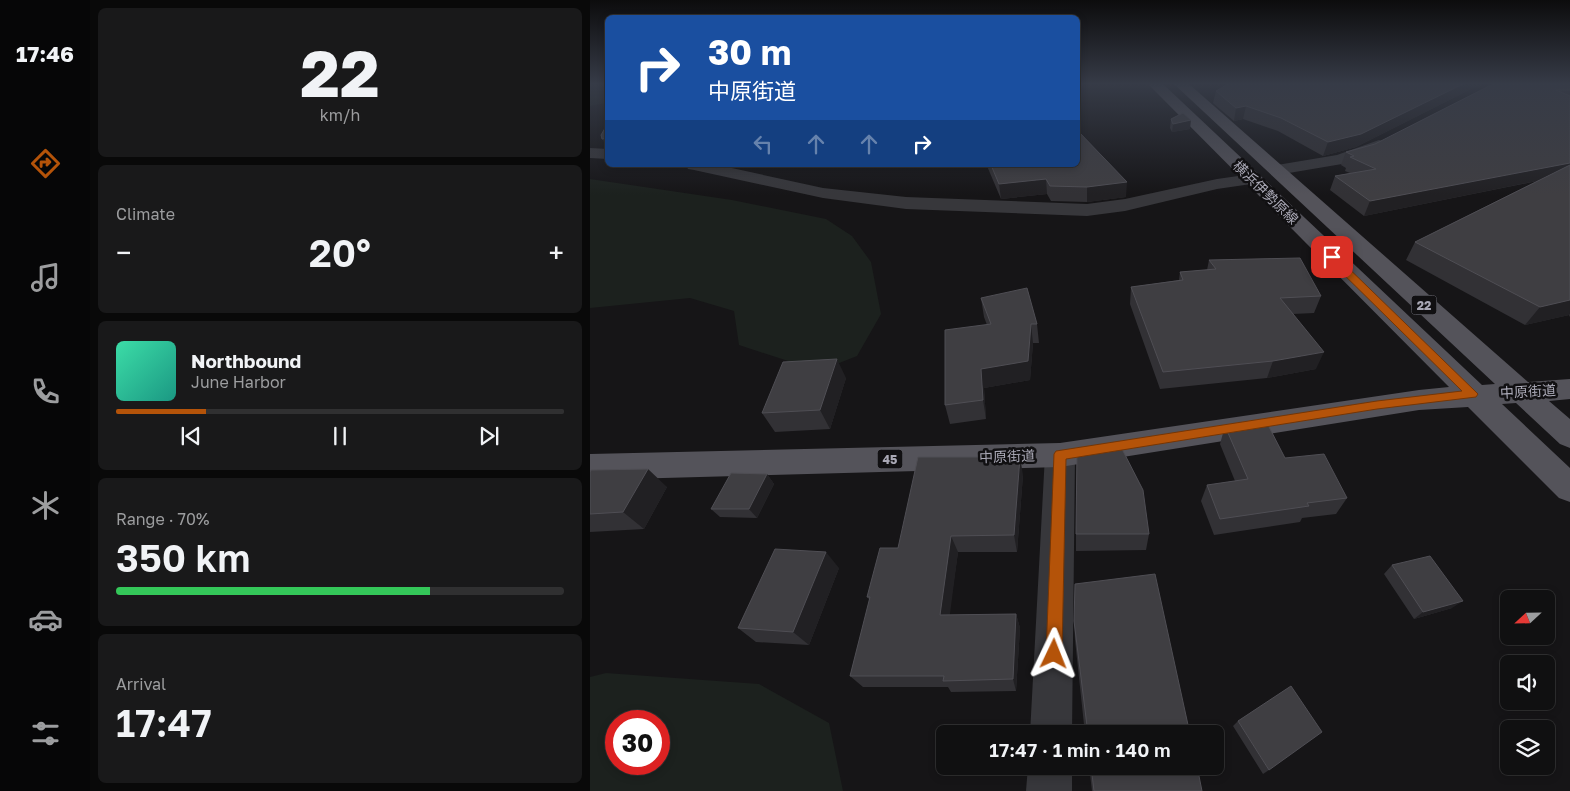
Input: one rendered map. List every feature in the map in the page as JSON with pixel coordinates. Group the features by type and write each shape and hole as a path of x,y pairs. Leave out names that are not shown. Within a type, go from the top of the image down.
{"main road":[{"name":"横浜伊勢原線","path":"1193,121 1570,488"},
{"name":"横浜伊勢原線","path":"1222,121 1570,436"},
{"name":"中原街道","path":"590,467 1060,454 1377,405 1472,394 1570,389"}],"street":[{"path":"1277,170 1312,165 1363,153 1389,139"},
{"path":"590,153 605,154"},
{"path":"703,167 823,193 906,203 1088,210 1142,202 1217,184 1252,179"},
{"path":"1051,725 1060,454"},
{"path":"1050,775 1050,791"}],"shaded area":[{"path":"590,179 732,200 826,219 852,236 871,262 881,314 857,356 819,371 739,345 734,311 690,298 590,308"},
{"path":"606,673 759,684 829,723 843,791 590,791 590,677"}],"building":[{"path":"1172,121 1187,121 1173,124"},
{"path":"1287,121 1388,121 1361,134 1328,142"},
{"path":"1420,121 1570,121 1570,163 1370,201 1335,176 1376,169 1350,157 1354,156 1346,152 1375,144"},
{"path":"605,128 605,138 602,139 601,135"},
{"path":"1080,133 1127,182 1087,187 1050,186 1046,179 999,184 992,167 1080,167"},
{"path":"1570,165 1570,300 1540,307 1415,242"},
{"path":"1300,258 1321,296 1280,298 1324,352 1273,361 1163,372 1131,287 1183,280 1180,272 1216,269 1209,260"},
{"path":"1027,288 1037,324 1031,324 1028,361 981,369 983,400 945,405 945,330 991,324 981,298"},
{"path":"837,359 820,410 762,413 783,362"},
{"path":"1266,421 1285,458 1324,454 1347,498 1307,503 1309,506 1220,519 1207,485 1248,479 1225,426"},
{"path":"1121,447 1143,490 1149,534 1076,534 1077,449"},
{"path":"918,457 1020,457 1014,535 951,536 940,615 1016,614 1013,679 943,681 944,676 850,676 880,548 898,548"},
{"path":"648,469 623,512 590,514 591,470"},
{"path":"731,473 767,474 749,509 711,509"},
{"path":"775,549 826,552 793,632 738,628"},
{"path":"1430,556 1463,601 1423,612 1392,565"},
{"path":"1155,574 1188,725 1087,725 1074,621 1075,584"},
{"path":"1291,686 1322,732 1269,770 1238,721"},
{"path":"1092,775 1199,775 1202,791 1094,791"}],"route":[{"path":"1054,654 1060,454 1377,405 1472,394 1332,257"}]}
